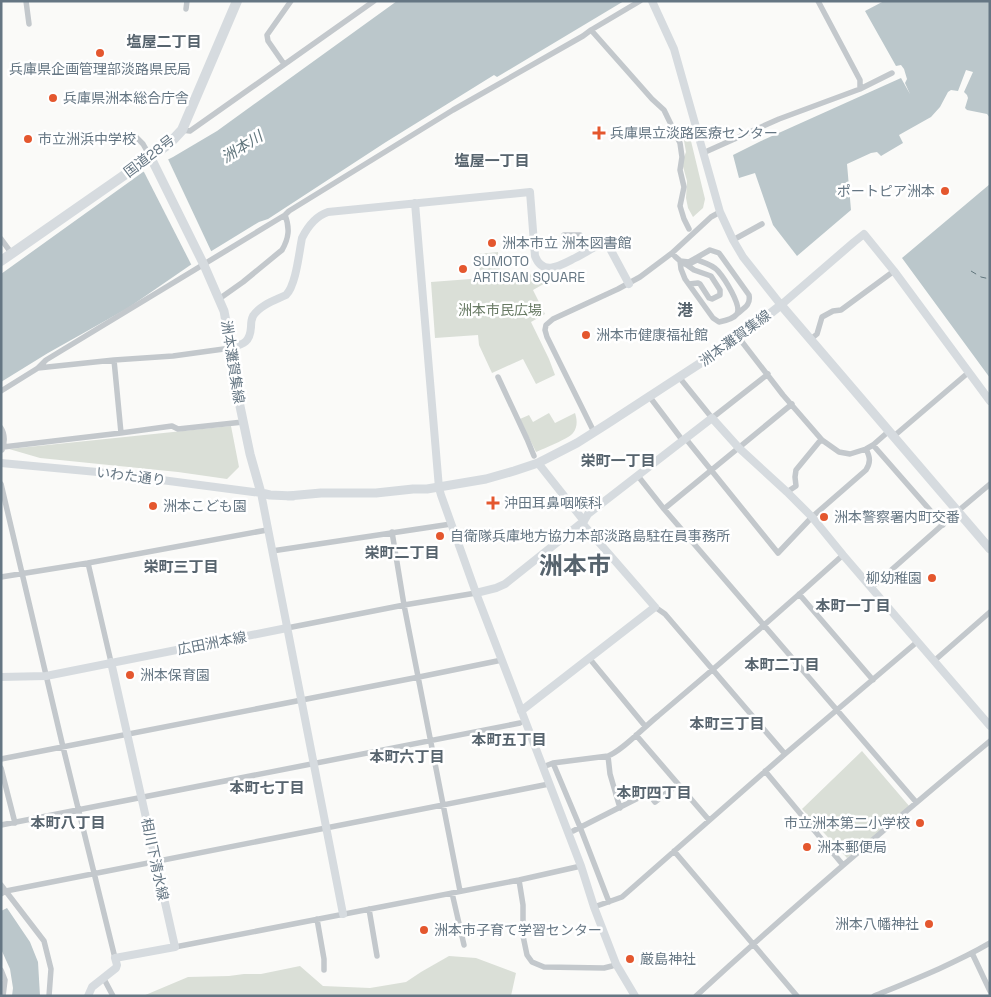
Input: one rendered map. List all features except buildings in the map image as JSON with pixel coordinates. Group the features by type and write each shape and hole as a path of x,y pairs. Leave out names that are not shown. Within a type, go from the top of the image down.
{"highway":[{"name":"国道28号","path":"1,261 112,183 152,161 182,130 237,1"}],"main road":[{"name":"洲本灘賀集線","path":"152,161 204,264 220,299 227,320 236,387 261,493 288,496 321,493 376,493 439,488 500,475 577,443 739,338 781,305 990,549"}],"street":[{"path":"26,1 29,24"},
{"path":"186,9 187,1"},
{"path":"230,1 230,18"},
{"path":"284,64 268,41 268,35 292,1"},
{"path":"182,130 190,130 374,1"},
{"path":"1,392 38,368 46,360 285,215 453,110 583,36 640,1"},
{"path":"652,1 674,50 720,212 743,257 781,305 864,234 894,271 990,401"},
{"path":"818,1 860,80 860,89"},
{"path":"591,30 664,110 680,143 682,157 680,170 684,187 680,206 689,228"},
{"path":"703,153 779,119 860,89 892,72"},
{"path":"132,133 143,144 152,161"},
{"path":"38,368 173,356 231,348 244,344 250,334 251,320 257,311 290,292 302,238 316,218 328,212 530,192 535,256 538,262 545,267 557,267 599,245 607,244 629,284"},
{"path":"415,203 439,488 476,592 581,866 594,907 616,964 635,996"},
{"path":"594,432 547,337 545,328 553,319 640,278 672,253 711,217 720,212"},
{"path":"220,299 282,250 289,231 285,215"},
{"path":"733,240 762,224"},
{"path":"564,235 580,236"},
{"path":"1,239 12,254"},
{"path":"710,250 719,253 748,295 750,300 748,306 737,314 719,322 713,318 689,284 680,269 680,261 689,262 710,250"},
{"path":"672,253 675,258 694,270 710,276 720,290 720,295 712,299 709,298 700,284 689,284"},
{"path":"687,265 697,260 710,264 718,270 734,295 737,303 737,314"},
{"path":"811,340 817,334 822,317 833,311 841,310 894,271"},
{"path":"739,338 783,395 822,440 839,452 850,454 874,445 968,372"},
{"path":"114,360 121,434"},
{"path":"287,628 496,588 505,584 583,522 588,514 768,374"},
{"path":"498,377 536,459 583,522 655,607 665,614 785,754"},
{"path":"679,377 739,448 812,517 990,726"},
{"path":"649,396 778,553 812,517 866,470 870,463 870,457 866,449"},
{"path":"664,509 792,404"},
{"path":"1,428 4,440 2,448 172,426 178,429 243,422"},
{"path":"787,492 796,486 794,477 796,470 822,440"},
{"path":"874,445 942,525"},
{"name":"いわた通り","path":"1,463 108,473 261,493"},
{"path":"638,476 664,509 916,802"},
{"path":"1,484 117,966 104,979 92,987 88,996"},
{"path":"871,588 990,484"},
{"path":"261,493 343,914"},
{"path":"272,551 451,524"},
{"path":"1,577 267,530"},
{"path":"392,532 404,605 460,891"},
{"path":"543,767 553,763 614,754 713,670 843,555"},
{"path":"88,563 111,662"},
{"path":"799,594 873,680"},
{"path":"521,710 655,607"},
{"path":"934,661 990,612"},
{"name":"広田洲本線","path":"1,677 46,676 287,628"},
{"path":"594,907 622,897 785,754 917,642"},
{"path":"589,658 645,726"},
{"path":"1,759 502,660"},
{"name":"相川下清水線","path":"111,662 175,947"},
{"path":"1,825 520,723"},
{"path":"636,735 709,820"},
{"path":"696,996 843,865 990,742"},
{"path":"608,756 610,774 620,808"},
{"path":"553,763 609,902"},
{"path":"1,768 15,823"},
{"path":"765,772 843,865"},
{"path":"4,893 326,827 549,784"},
{"path":"573,830 648,793 655,802 678,784"},
{"path":"674,851 797,996"},
{"path":"115,958 518,880 581,866"},
{"path":"518,880 523,905 523,936 527,955 532,962 544,967 604,968 616,964"},
{"path":"1,885 4,893 44,941 51,969 49,996"},
{"path":"452,893 464,945"},
{"path":"369,909 377,956"},
{"path":"317,919 324,958 324,970"},
{"path":"874,996 911,981 990,943"},
{"path":"972,953 990,990"},
{"path":"1,970 5,980 3,996"},
{"path":"104,979 113,996"}],"green space":[{"path":"682,129 691,141 705,199 703,208 693,217 688,208 686,198 687,181 682,163 686,152"},
{"path":"498,252 500,271 480,273 478,254"},
{"name":"洲本市民広場","path":"536,274 549,281 533,290 545,314 531,322 555,375 536,384 523,359 492,373 479,345 478,335 435,338 431,282"},
{"path":"549,413 555,423 575,413 577,420 576,428 566,438 536,452 520,419 529,415 533,422"},
{"path":"231,426 239,467 227,479 40,458 9,449"},
{"path":"862,751 910,807 847,858 802,809"},
{"path":"449,956 476,958 516,973 511,996 143,996 188,977 261,974 300,966 323,986 370,988 406,982"}],"water":[{"name":"洲本川","path":"397,1 624,1 497,77 494,75 386,142 268,219 259,222 205,255 128,308 1,382 1,274 143,172 217,131"},
{"path":"884,1 990,1 990,118 987,114 965,108 968,98 964,92 973,72 966,70 958,91 951,90 948,92 940,107 931,117 899,135 903,143 881,156 877,152 871,153 847,164 851,210 797,256 773,225 755,173 739,178 733,155 901,78 910,94 905,83 907,79 904,69 901,65 896,66 865,11"},
{"path":"990,184 990,378 902,258"},
{"path":"7,908 30,942 38,962 40,996 12,996 13,988 10,969 1,949 1,911"}],"pier":[{"path":"167,157 212,253 192,266 143,170"}],"ferry route":[{"path":"971,271 981,277 990,279"}],"place":[{"name":"兵庫県企画管理部淡路県民局","path":"100,53"},
{"name":"兵庫県洲本総合庁舎","path":"53,98"},
{"name":"兵庫県立淡路医療センター","path":"599,133"},
{"name":"市立洲浜中学校","path":"28,139"},
{"name":"ポートピア洲本","path":"945,191"},
{"name":"洲本市立 洲本図書館","path":"492,243"},
{"name":"SUMOTO ARTISAN SQUARE","path":"463,269"},
{"name":"洲本市健康福祉館","path":"586,335"},
{"name":"沖田耳鼻咽喉科","path":"493,503"},
{"name":"洲本こども園","path":"153,506"},
{"name":"洲本警察署内町交番","path":"824,517"},
{"name":"自衛隊兵庫地方協力本部淡路島駐在員事務所","path":"440,536"},
{"name":"柳幼稚園","path":"932,578"},
{"name":"洲本保育園","path":"130,675"},
{"name":"市立洲本第二小学校","path":"920,823"},
{"name":"洲本郵便局","path":"807,847"},
{"name":"洲本八幡神社","path":"929,924"},
{"name":"洲本市子育て学習センター","path":"424,930"},
{"name":"厳島神社","path":"630,959"}],"district":[{"name":"塩屋二丁目","path":"164,42"},
{"name":"塩屋一丁目","path":"492,161"},
{"name":"港","path":"685,310"},
{"name":"栄町一丁目","path":"618,461"},
{"name":"栄町二丁目","path":"402,553"},
{"name":"洲本市","path":"575,566"},
{"name":"栄町三丁目","path":"181,567"},
{"name":"本町一丁目","path":"853,606"},
{"name":"本町二丁目","path":"782,665"},
{"name":"本町三丁目","path":"727,724"},
{"name":"本町五丁目","path":"509,740"},
{"name":"本町六丁目","path":"407,757"},
{"name":"本町七丁目","path":"267,788"},
{"name":"本町四丁目","path":"654,793"},
{"name":"本町八丁目","path":"68,823"}]}
